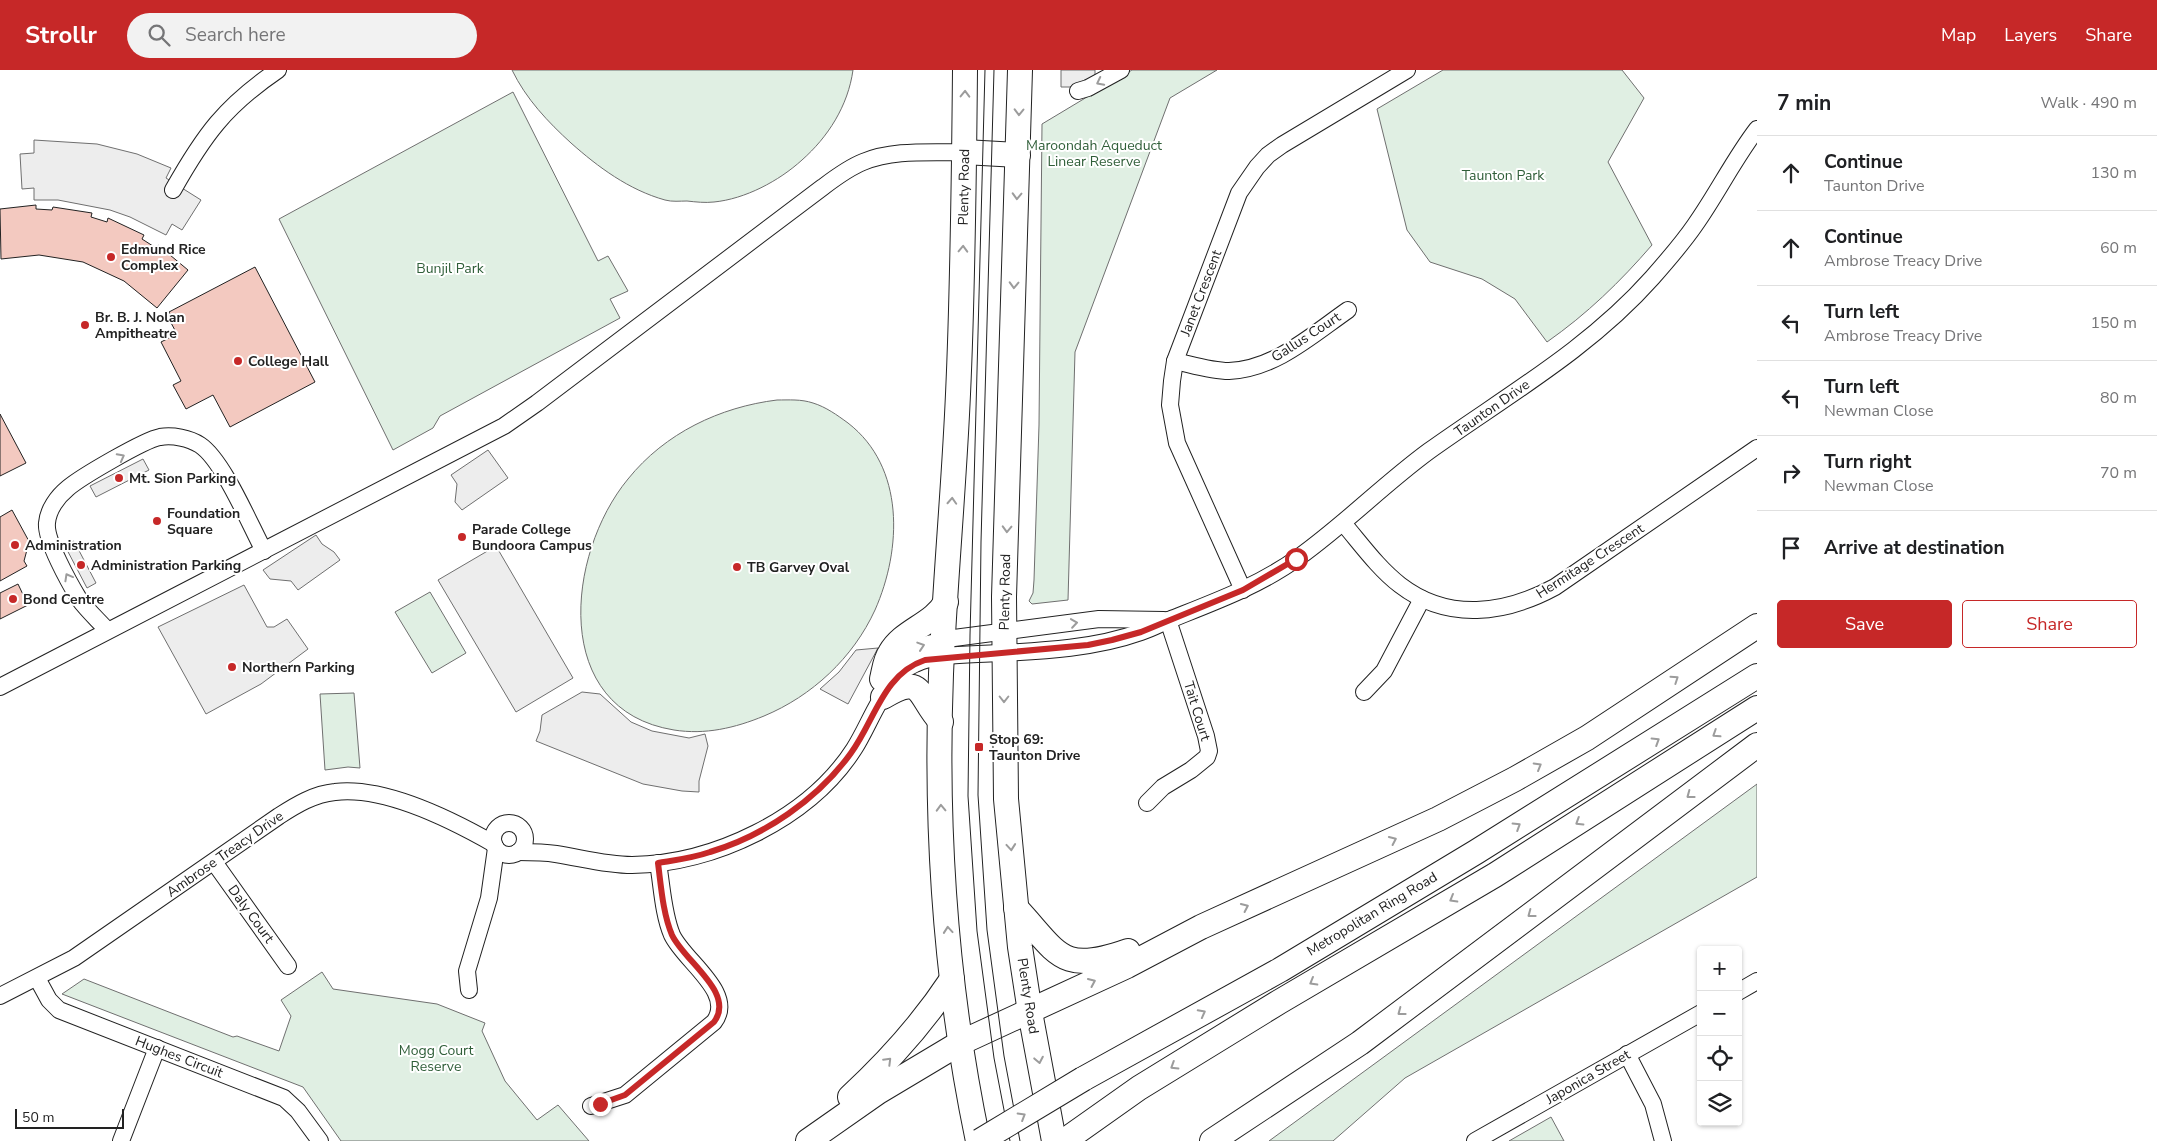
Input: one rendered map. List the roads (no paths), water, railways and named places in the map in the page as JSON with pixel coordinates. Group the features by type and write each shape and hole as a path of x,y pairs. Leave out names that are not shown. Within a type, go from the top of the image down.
{"highway":[{"name":"Plenty Road","path":"965,70 959,385 943,649 940,796 943,874 952,978 950,1049 979,1141"},
{"name":"Plenty Road","path":"1020,70 1011,638 1006,799 1016,908 1038,1007 1054,1141"},
{"path":"964,152 1018,155"},
{"path":"941,722 931,711 922,693 913,685 882,688 891,651 903,638 940,611 946,602"},
{"path":"808,1141 878,1092 950,1049 1127,966 1201,927 1438,819 1515,779 1587,738 1757,626"},
{"name":"Metropolitan Ring Road","path":"979,1141 1083,1079 1280,970 1476,852 1757,676"},
{"name":"Metropolitan Ring Road","path":"1064,1141 1139,1088 1279,1002 1495,875 1757,708"},
{"path":"1212,1141 1360,1043 1757,745"},
{"path":"1016,908 1046,943 1062,956 1079,962 1096,961 1166,936 1201,927"},
{"path":"800,1141 874,1075 930,1012 952,978"},
{"path":"1238,1141 1293,1104 1360,1043"}],"street":[{"path":"173,190 198,147 220,118 247,92 278,70"},
{"path":"1078,91 1088,88 1121,70"},
{"name":"Janet Crescent","path":"1243,590 1177,443 1170,404 1175,361 1230,217 1248,179 1268,155 1282,145 1407,70"},
{"name":"Taunton Drive","path":"1011,638 1028,651 1112,640 1141,632 1243,590 1296,559 1343,523 1412,464 1566,356 1597,333 1625,307 1668,260 1696,224 1732,164 1757,128"},
{"path":"0,687 107,630 264,552 520,416 845,172 862,162 891,155 964,152"},
{"name":"Gallus Court","path":"1175,361 1227,371 1260,366 1289,351 1348,310"},
{"path":"107,630 80,600 52,548 46,524 49,512 68,488 98,469 155,438 170,436 186,439 200,445 210,454 221,468 264,552"},
{"name":"Hermitage Crescent","path":"1343,523 1386,573 1401,586 1422,599 1459,610 1508,607 1532,599 1554,587 1757,448"},
{"path":"1364,692 1384,672 1422,599"},
{"name":"Taunton Drive","path":"1011,638 1098,619 1168,620"},
{"name":"Tait Court","path":"1147,803 1163,787 1203,762 1207,757 1208,751 1206,736 1168,620"},
{"path":"495,846 504,854 556,854 609,864 658,863 689,858 732,844 771,824 824,786 847,759 882,688 909,666 925,660 943,649 1011,638"},
{"name":"Ambrose Treacy Drive","path":"0,996 7,988 36,978 98,943 293,807 320,795 350,791 384,797 452,821 495,846"},
{"name":"Ambrose Treacy Drive","path":"452,821 499,826"},
{"path":"469,990 467,971 489,898 495,846 494,834 499,826 504,824 518,825 524,833 556,854"},
{"path":"489,898 524,843 524,833"},
{"name":"Daly Court","path":"214,862 288,966"},
{"path":"591,1106 625,1095 714,1022 720,1010 720,1003 715,991 673,936 666,914 658,863"},
{"name":"Hughes Circuit","path":"36,978 49,1000 59,1010 284,1098 298,1111 320,1141"},
{"path":"1740,991 1757,981"},
{"name":"Japonica Street","path":"1475,1141 1697,1015"},
{"path":"121,1141 157,1048"},
{"path":"1627,1054 1653,1104 1663,1141"}],"tram line":[{"path":"985,70 970,635 968,796 977,931 994,1058 1010,1141"},
{"path":"994,70 981,542 978,795 987,930 1004,1056 1020,1141"}],"place":[{"name":"Edmund Rice Complex","path":"111,257"},
{"name":"Br. B. J. Nolan Ampitheatre","path":"85,325"},
{"name":"College Hall","path":"238,361"},
{"name":"Mt. Sion Parking","path":"119,478"},
{"name":"Foundation Square","path":"157,521"},
{"name":"Parade College Bundoora Campus","path":"462,537"},
{"name":"Administration","path":"15,545"},
{"name":"Administration Parking","path":"81,565"},
{"name":"TB Garvey Oval","path":"737,567"},
{"name":"Bond Centre","path":"13,599"},
{"name":"Northern Parking","path":"232,667"},
{"name":"Stop 69: Taunton Drive","path":"979,747"}],"park label":[{"name":"Maroondah Aqueduct Linear Reserve","path":"1094,154"},
{"name":"Taunton Park","path":"1503,175"},
{"name":"Bunjil Park","path":"450,268"},
{"name":"Mogg Court Reserve","path":"436,1058"}]}
